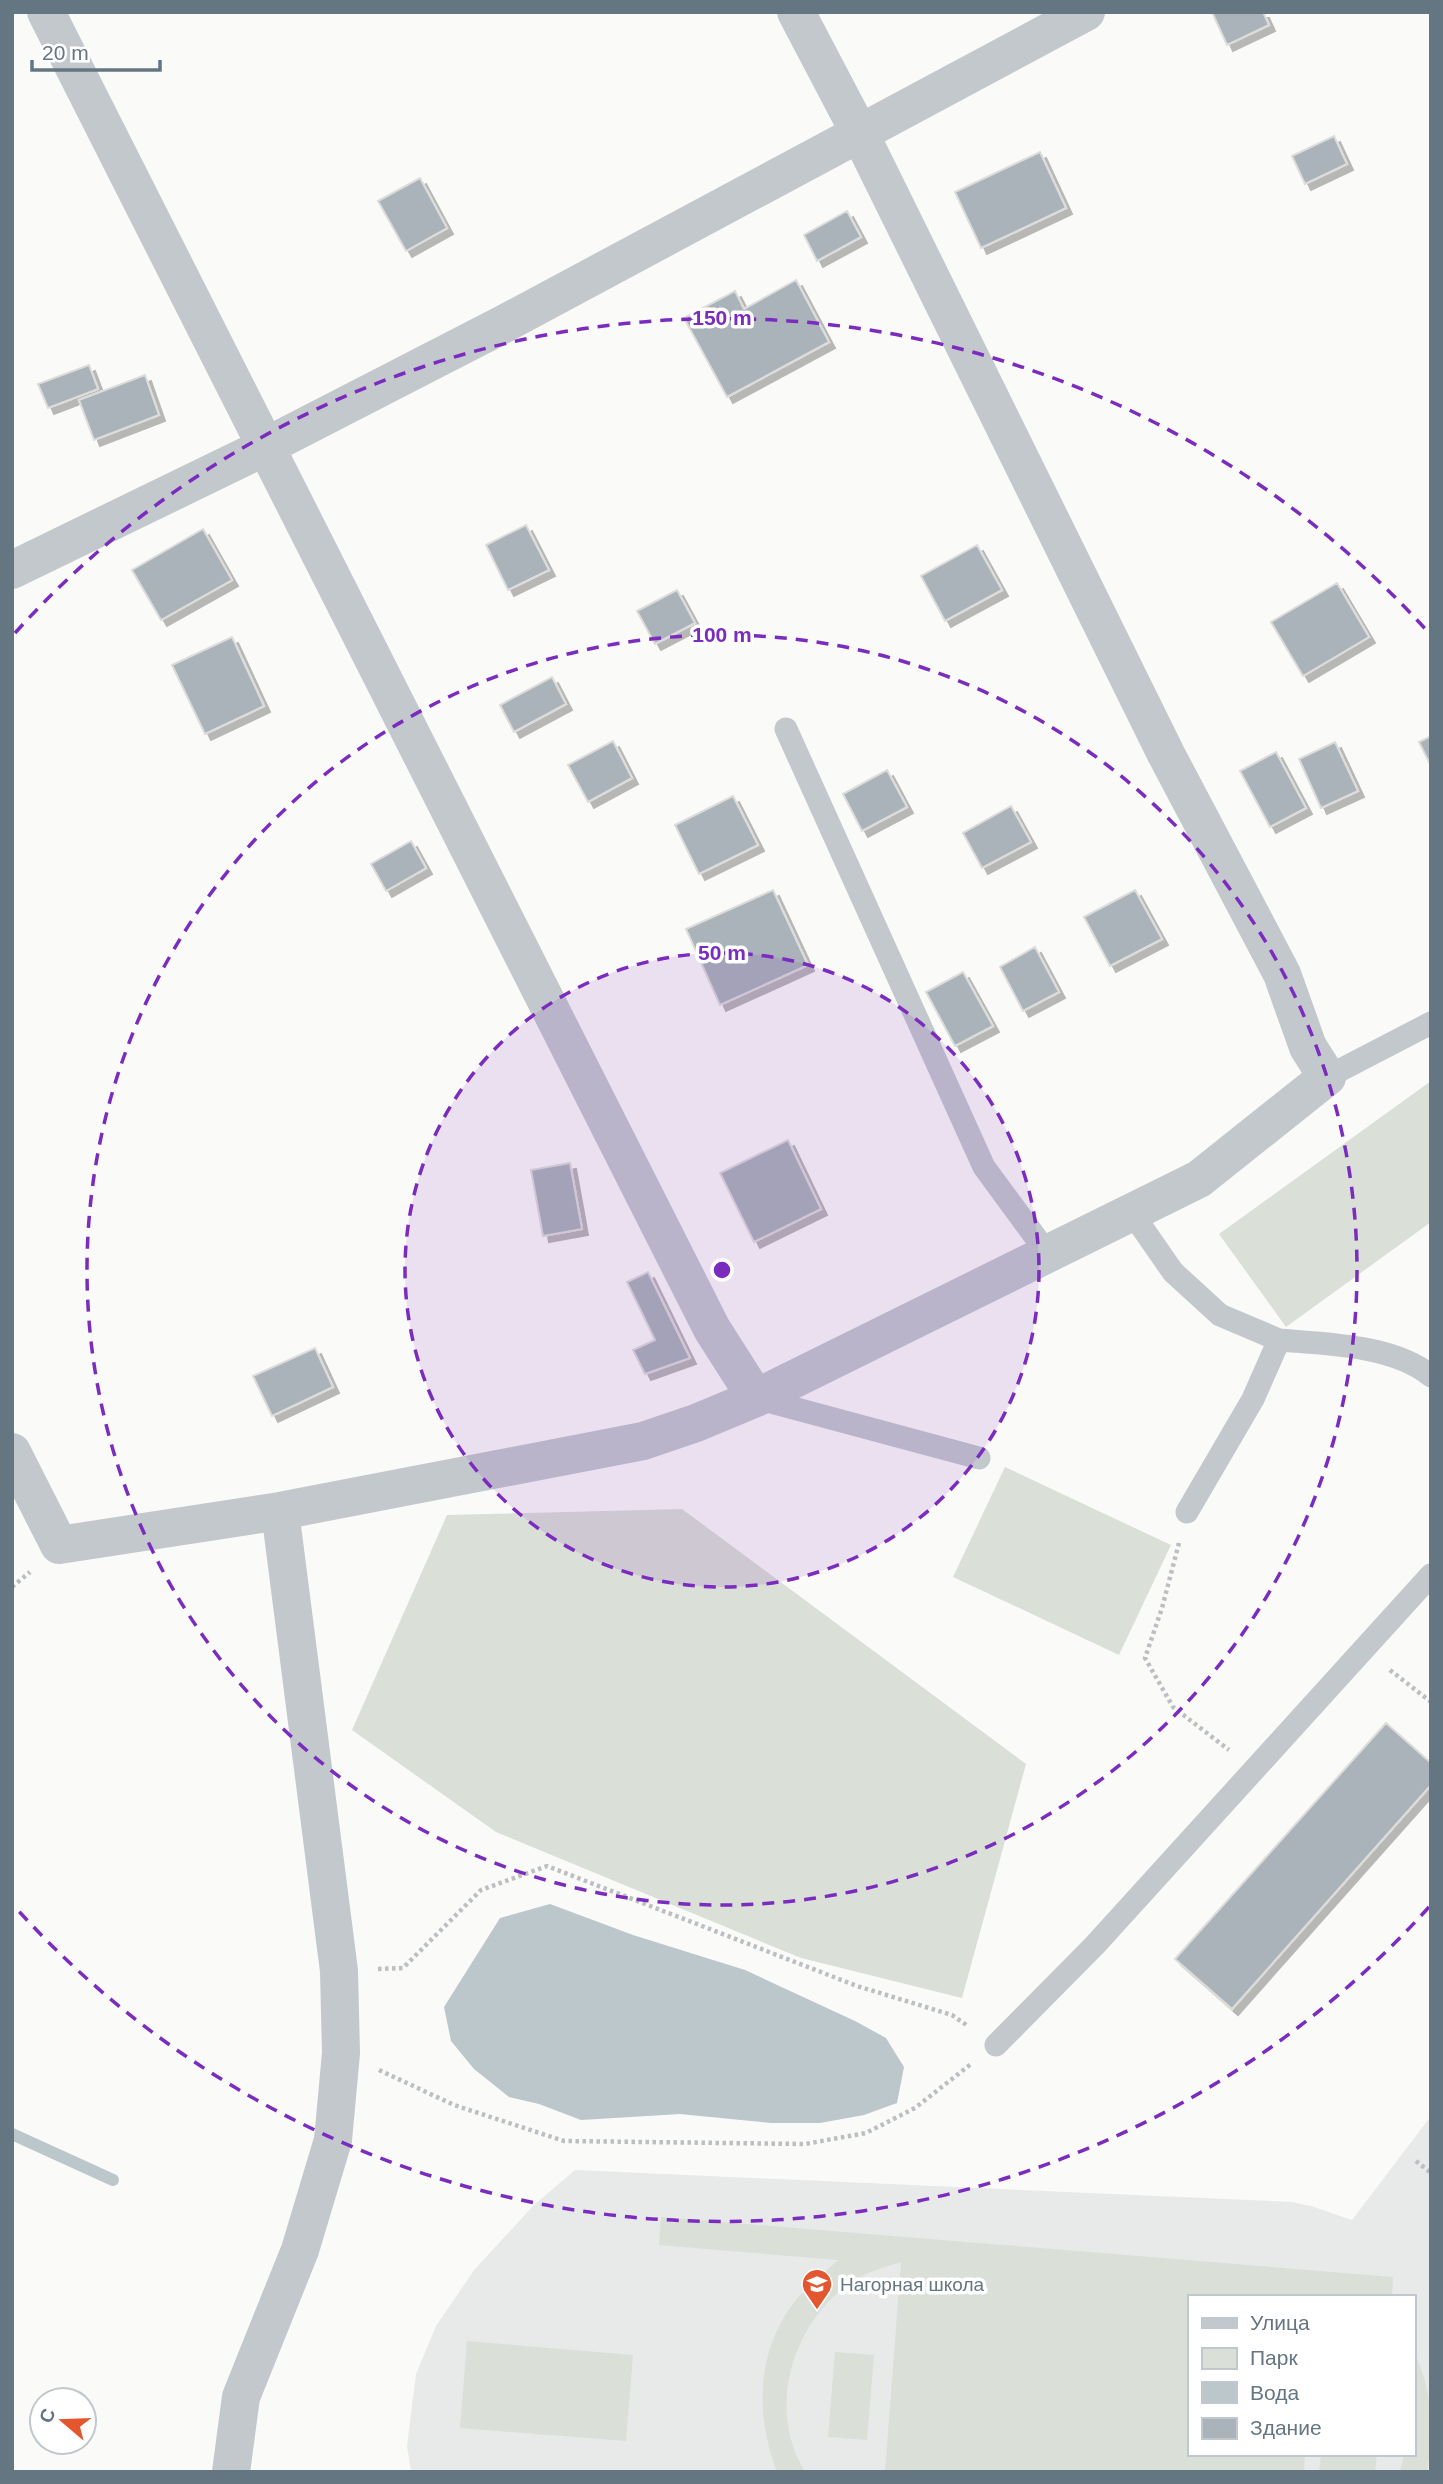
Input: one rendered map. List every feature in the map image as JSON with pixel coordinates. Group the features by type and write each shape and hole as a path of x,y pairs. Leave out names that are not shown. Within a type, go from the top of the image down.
{"street":[{"path":"46,12 712,1329 756,1398"},
{"path":"12,1452 59,1545 280,1511 642,1441 696,1423 756,1398 1199,1179 1326,1077 1308,1047 1282,974 1166,754 860,134 796,12"},
{"path":"12,570 265,447 500,326 1086,12"},
{"path":"231,2472 241,2397 300,2250 333,2140 341,2053 339,1971 280,1511"}],"lane":[{"path":"786,729 984,1167 1048,1254"},
{"path":"1326,1077 1431,1023"},
{"path":"1132,1213 1173,1272 1220,1315 1279,1340 1364,1347 1420,1367 1431,1376"},
{"path":"1187,1512 1253,1399 1279,1340"},
{"path":"756,1398 979,1458"},
{"path":"996,2045 1095,1945 1431,1575"}],"path":[{"path":"1187,1512 1162,1608 1145,1658 1173,1707 1255,1771"},
{"path":"1362,1648 1431,1702"},
{"path":"339,1971 403,1968 481,1890 547,1866 857,1986 952,2015 996,2045 915,2108 866,2133 805,2144 564,2141 454,2105 341,2053"},
{"path":"1416,2161 1431,2173"}],"shaded area":[{"name":"Нагорная школа","path":"1431,2116 1431,2472 411,2472 407,2446 416,2374 436,2326 475,2269 534,2205 575,2170 1292,2202 1352,2220"}],"green space":[{"path":"1431,1081 1431,1222 1286,1327 1219,1234"},
{"path":"1005,1467 1171,1545 1119,1655 953,1577"},
{"path":"682,1509 1026,1764 962,1998 801,1958 496,1832 352,1730 447,1515"},
{"path":"661,2217 1393,2277 1392,2295 1188,2295 1188,2456 1305,2456 1304,2472 885,2472 901,2262 852,2282 831,2299 800,2343 791,2368 787,2421 793,2447 805,2472 777,2472 765,2428 763,2384 766,2362 782,2321 795,2301 838,2260 659,2245"},
{"path":"467,2341 633,2355 626,2441 460,2428"},
{"path":"835,2352 874,2355 867,2440 828,2437"},
{"path":"1415,2355 1428,2395 1431,2441 1427,2472 1400,2472 1404,2456 1415,2456"},
{"path":"1321,2456 1377,2456 1375,2472 1319,2472"}],"water":[{"path":"550,1904 633,1935 745,1970 886,2038 904,2067 897,2103 864,2115 820,2123 771,2123 680,2114 581,2120 539,2104 509,2097 474,2069 451,2041 444,2007 500,1918"}],"building":[{"path":"1212,12 1263,12 1269,25 1227,45"},
{"path":"1334,136 1347,164 1305,184 1292,156"},
{"path":"1040,152 1066,208 981,248 955,192"},
{"path":"420,178 447,228 406,251 378,201"},
{"path":"847,211 861,237 817,261 804,235"},
{"path":"796,280 829,342 727,397 684,318 735,291 744,309"},
{"path":"89,365 98,389 48,408 38,384"},
{"path":"145,375 159,415 94,440 79,400"},
{"path":"526,525 549,570 508,590 486,545"},
{"path":"203,529 232,580 161,620 132,570"},
{"path":"977,545 1002,590 945,621 921,576"},
{"path":"1337,583 1369,637 1303,676 1271,622"},
{"path":"677,590 695,623 655,644 637,611"},
{"path":"232,637 264,706 205,734 172,665"},
{"path":"552,677 566,704 514,732 500,705"},
{"path":"1431,736 1431,766 1419,742"},
{"path":"613,741 632,778 588,802 568,765"},
{"path":"1335,742 1358,791 1321,808 1299,759"},
{"path":"1276,752 1306,808 1270,827 1240,771"},
{"path":"887,770 907,807 862,831 843,794"},
{"path":"733,796 758,845 699,874 675,825"},
{"path":"1011,806 1031,842 982,868 963,833"},
{"path":"411,841 426,868 386,891 371,864"},
{"path":"773,890 808,965 720,1005 686,929"},
{"path":"1135,890 1162,939 1110,966 1084,917"},
{"path":"1035,947 1059,992 1023,1011 1000,967"},
{"path":"963,972 993,1026 955,1046 926,992"},
{"path":"788,1140 821,1209 754,1242 720,1173"},
{"path":"570,1163 582,1229 543,1236 531,1170"},
{"path":"648,1272 690,1358 645,1374 633,1350 655,1340 627,1282"},
{"path":"315,1348 333,1387 272,1416 253,1376"},
{"path":"1386,1723 1431,1763 1431,1785 1232,2009 1175,1959"}],"waterway":[{"path":"12,2134 113,2180"}],"place":[{"name":"Нагорная школа","path":"817,2311"}]}
